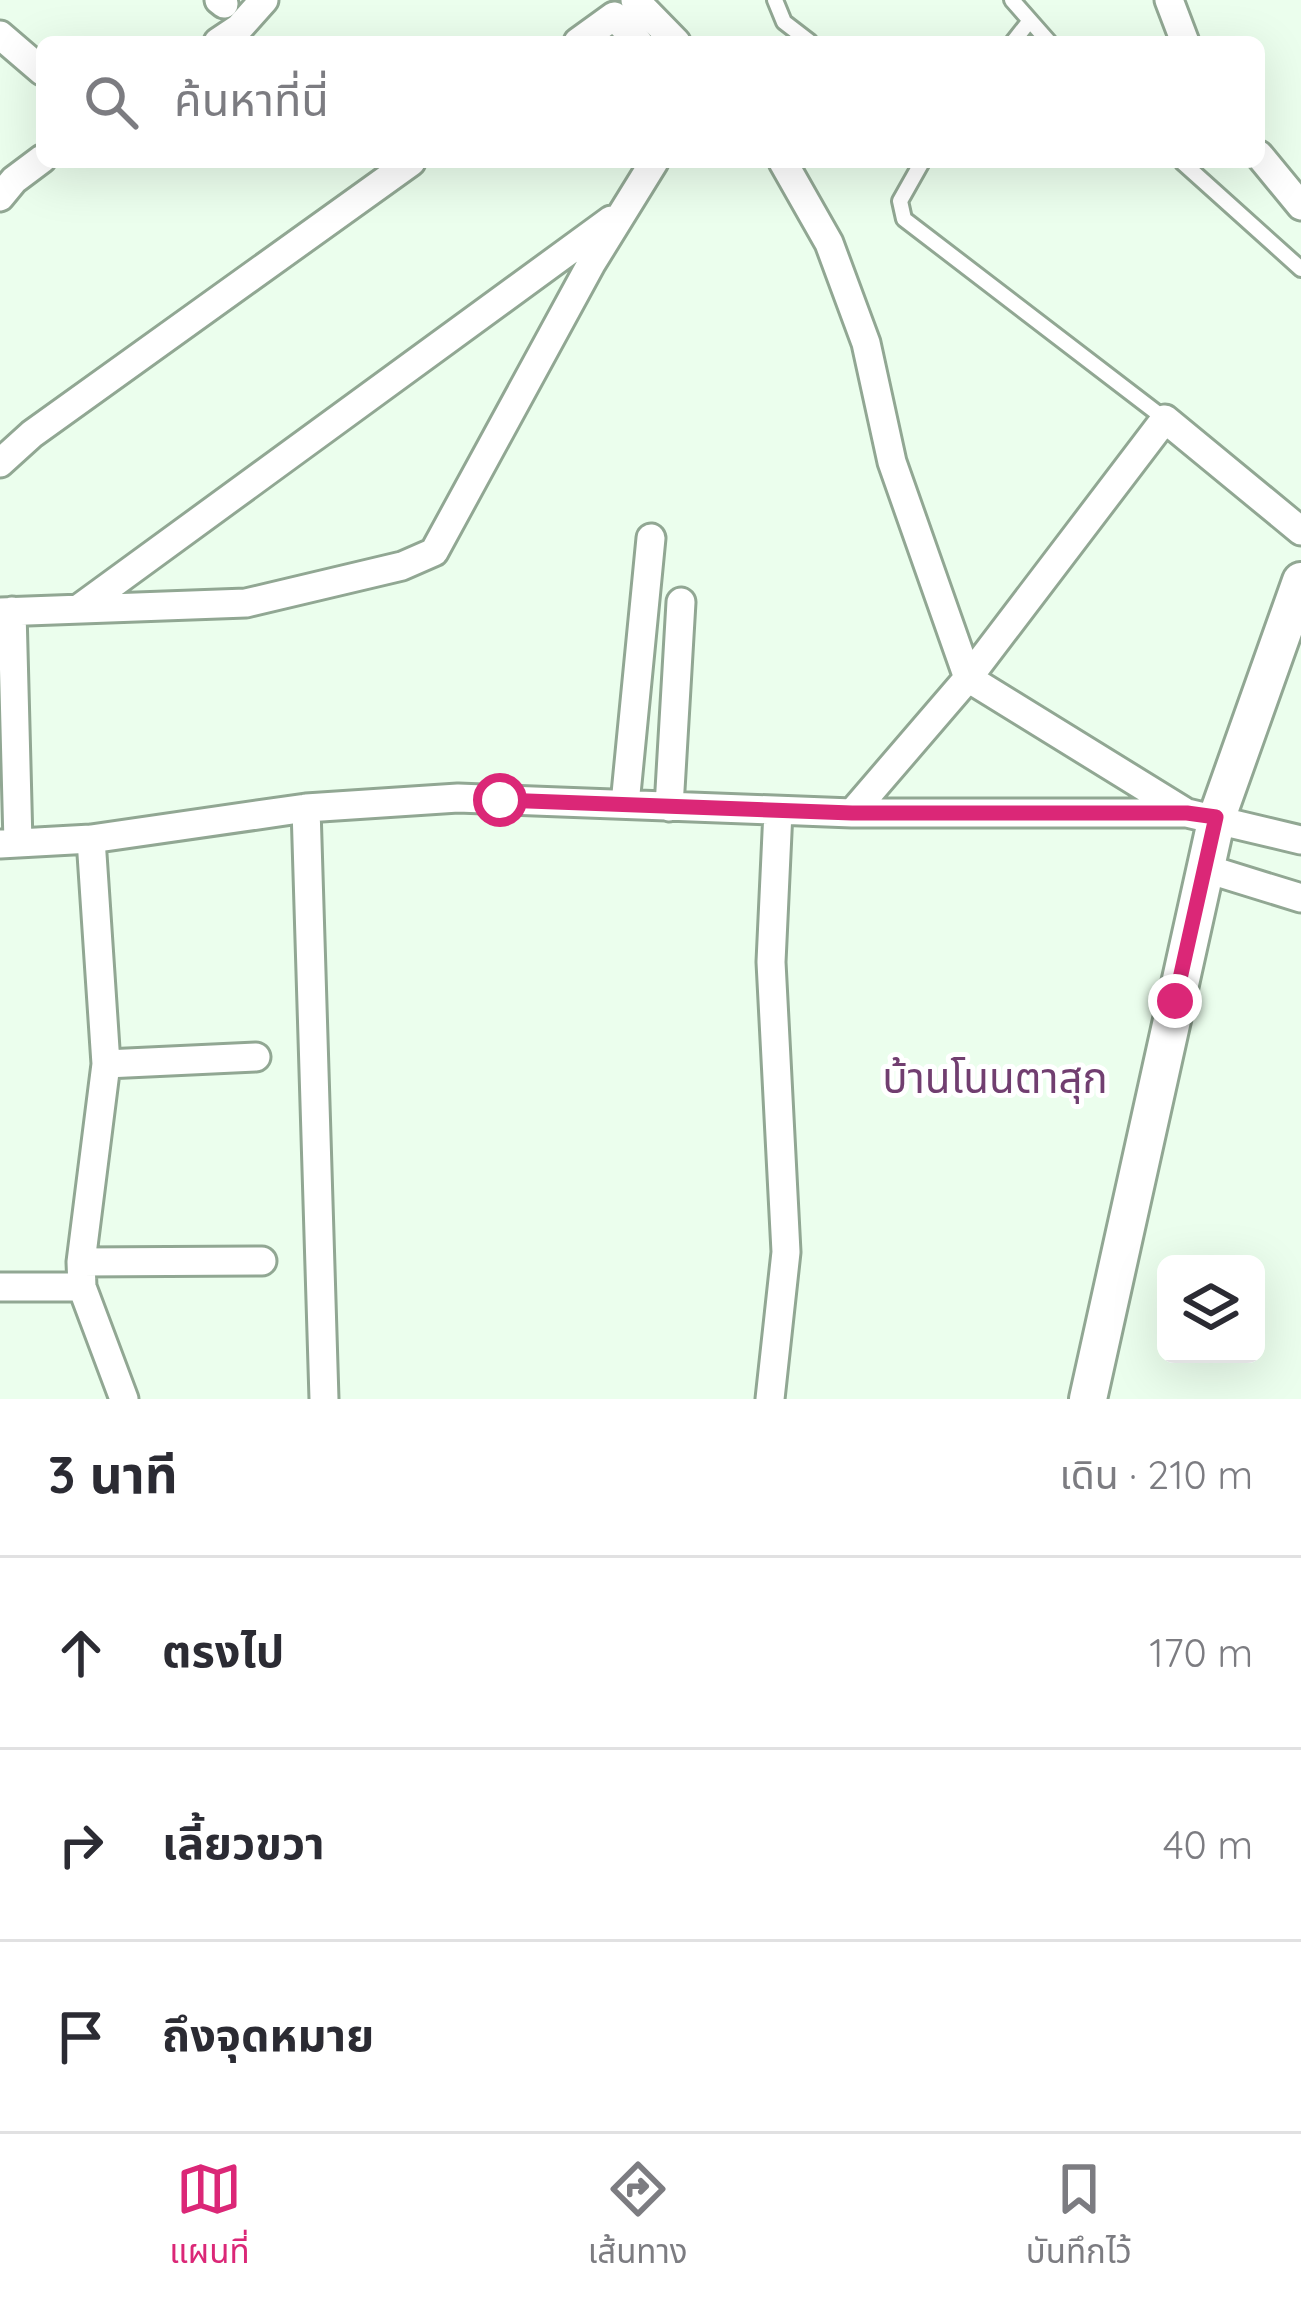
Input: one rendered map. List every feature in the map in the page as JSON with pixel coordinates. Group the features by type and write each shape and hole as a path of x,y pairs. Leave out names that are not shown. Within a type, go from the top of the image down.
{"street":[{"path":"227,36 264,0"},
{"path":"635,0 670,36"},
{"path":"1169,0 1183,36"},
{"path":"586,36 614,16 632,36"},
{"path":"0,35 36,65"},
{"path":"1265,162 1301,206"},
{"path":"0,197 36,164"},
{"path":"0,463 32,434 403,168"},
{"path":"650,168 434,552 402,566 246,603 6,612 9,844 91,839 305,808 458,798 852,813 1202,815 1301,840"},
{"path":"786,168 829,243 858,323 892,462 968,678 1202,815"},
{"path":"81,607 624,210"},
{"path":"852,813 968,678 1165,419 1301,531"},
{"path":"626,804 651,538"},
{"path":"1088,1399 1204,868 1202,815 1301,580"},
{"path":"670,806 681,602"},
{"path":"305,808 324,1399"},
{"path":"770,1399 786,1252 771,962 778,811"},
{"path":"91,839 106,1064 82,1274 124,1399"},
{"path":"1204,868 1301,898"},
{"path":"106,1064 256,1057"},
{"path":"0,1287 82,1274 262,1261"}],"lane":[{"path":"775,0 784,22 802,36"},
{"path":"1012,0 1042,36"},
{"path":"1018,36 1028,23"},
{"path":"919,168 900,201 904,218 1165,419"},
{"path":"1188,168 1301,269"}],"district":[{"name":"บ้านโนนตาสุก","path":"995,1078"}],"route":[{"path":"500,800 852,813 1187,813 1216,817 1175,1001"}]}
